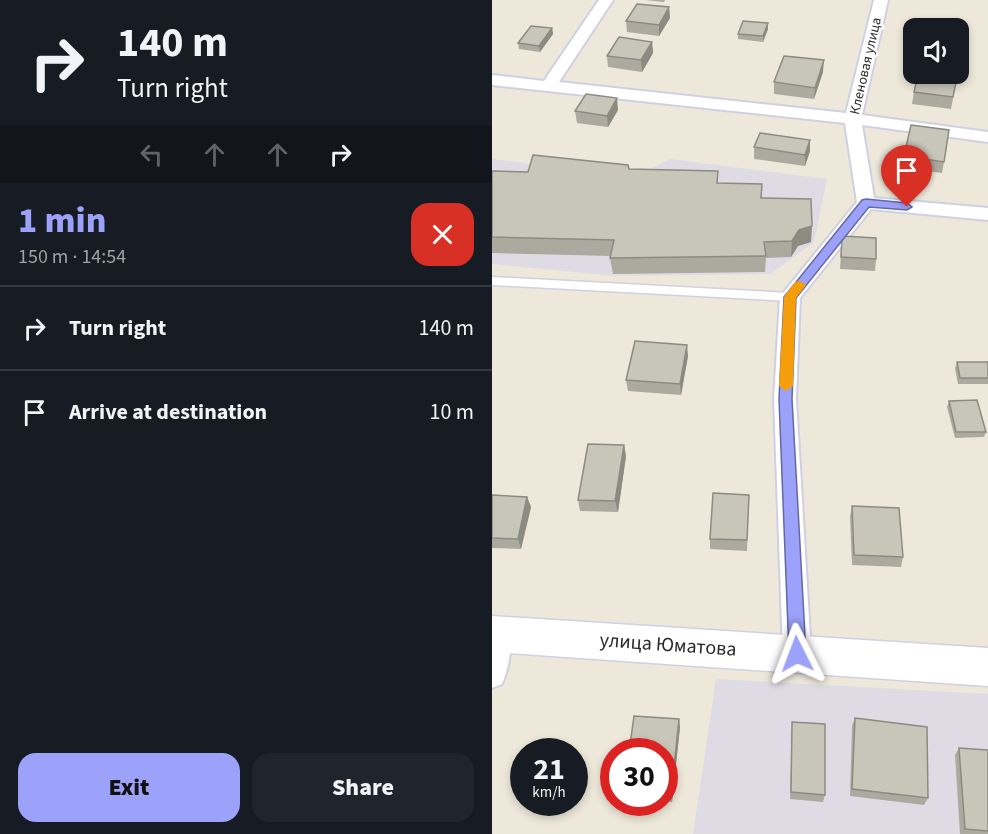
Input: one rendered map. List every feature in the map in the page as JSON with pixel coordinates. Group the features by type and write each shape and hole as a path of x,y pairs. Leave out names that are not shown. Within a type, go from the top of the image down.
{"main road":[{"name":"улица Юматова","path":"495,634 988,667"}],"street":[{"path":"548,87 606,0"},
{"name":"Кленовая улица","path":"866,203 853,119 881,0"},
{"path":"492,80 853,119 988,137"},
{"path":"797,654 785,399 790,297 866,203 988,214"},
{"path":"492,675 495,634"}],"lane":[{"path":"492,281 790,297"}],"shaded area":[{"path":"492,159 634,177 670,159 827,179 814,242 771,274 615,276 492,264"},
{"path":"716,679 988,694 988,834 693,834"}],"building":[{"path":"637,4 669,7 659,25 626,21"},
{"path":"743,21 768,23 763,36 738,34"},
{"path":"531,26 552,28 539,46 518,43"},
{"path":"619,37 652,42 641,60 607,56"},
{"path":"784,56 824,60 815,88 774,82"},
{"path":"916,84 956,84 953,97 914,92"},
{"path":"586,94 617,98 607,116 575,111"},
{"path":"911,125 949,130 944,162 904,156"},
{"path":"760,133 810,140 805,155 754,147"},
{"path":"533,155 628,165 629,169 718,171 717,183 762,184 761,198 811,199 812,226 799,230 792,241 764,242 766,256 610,258 614,240 492,237 492,171 528,172"},
{"path":"842,236 876,238 876,259 841,257"},
{"path":"635,341 687,345 680,384 626,380"},
{"path":"957,362 988,362 988,378 960,378"},
{"path":"977,400 986,432 956,432 949,401"},
{"path":"588,444 624,445 615,501 578,500"},
{"path":"713,493 749,495 747,540 710,539"},
{"path":"492,495 527,497 518,539 492,538"},
{"path":"852,506 899,508 903,557 854,555"},
{"path":"634,716 679,719 677,738 631,738"},
{"path":"855,718 927,727 928,798 852,789"},
{"path":"792,722 825,724 825,795 791,792"},
{"path":"959,748 988,750 988,831 965,829"}],"slow traffic":[{"path":"786,386 790,297 800,285"}],"route":[{"path":"797,654 785,399 790,297 866,203 907,207"}]}
